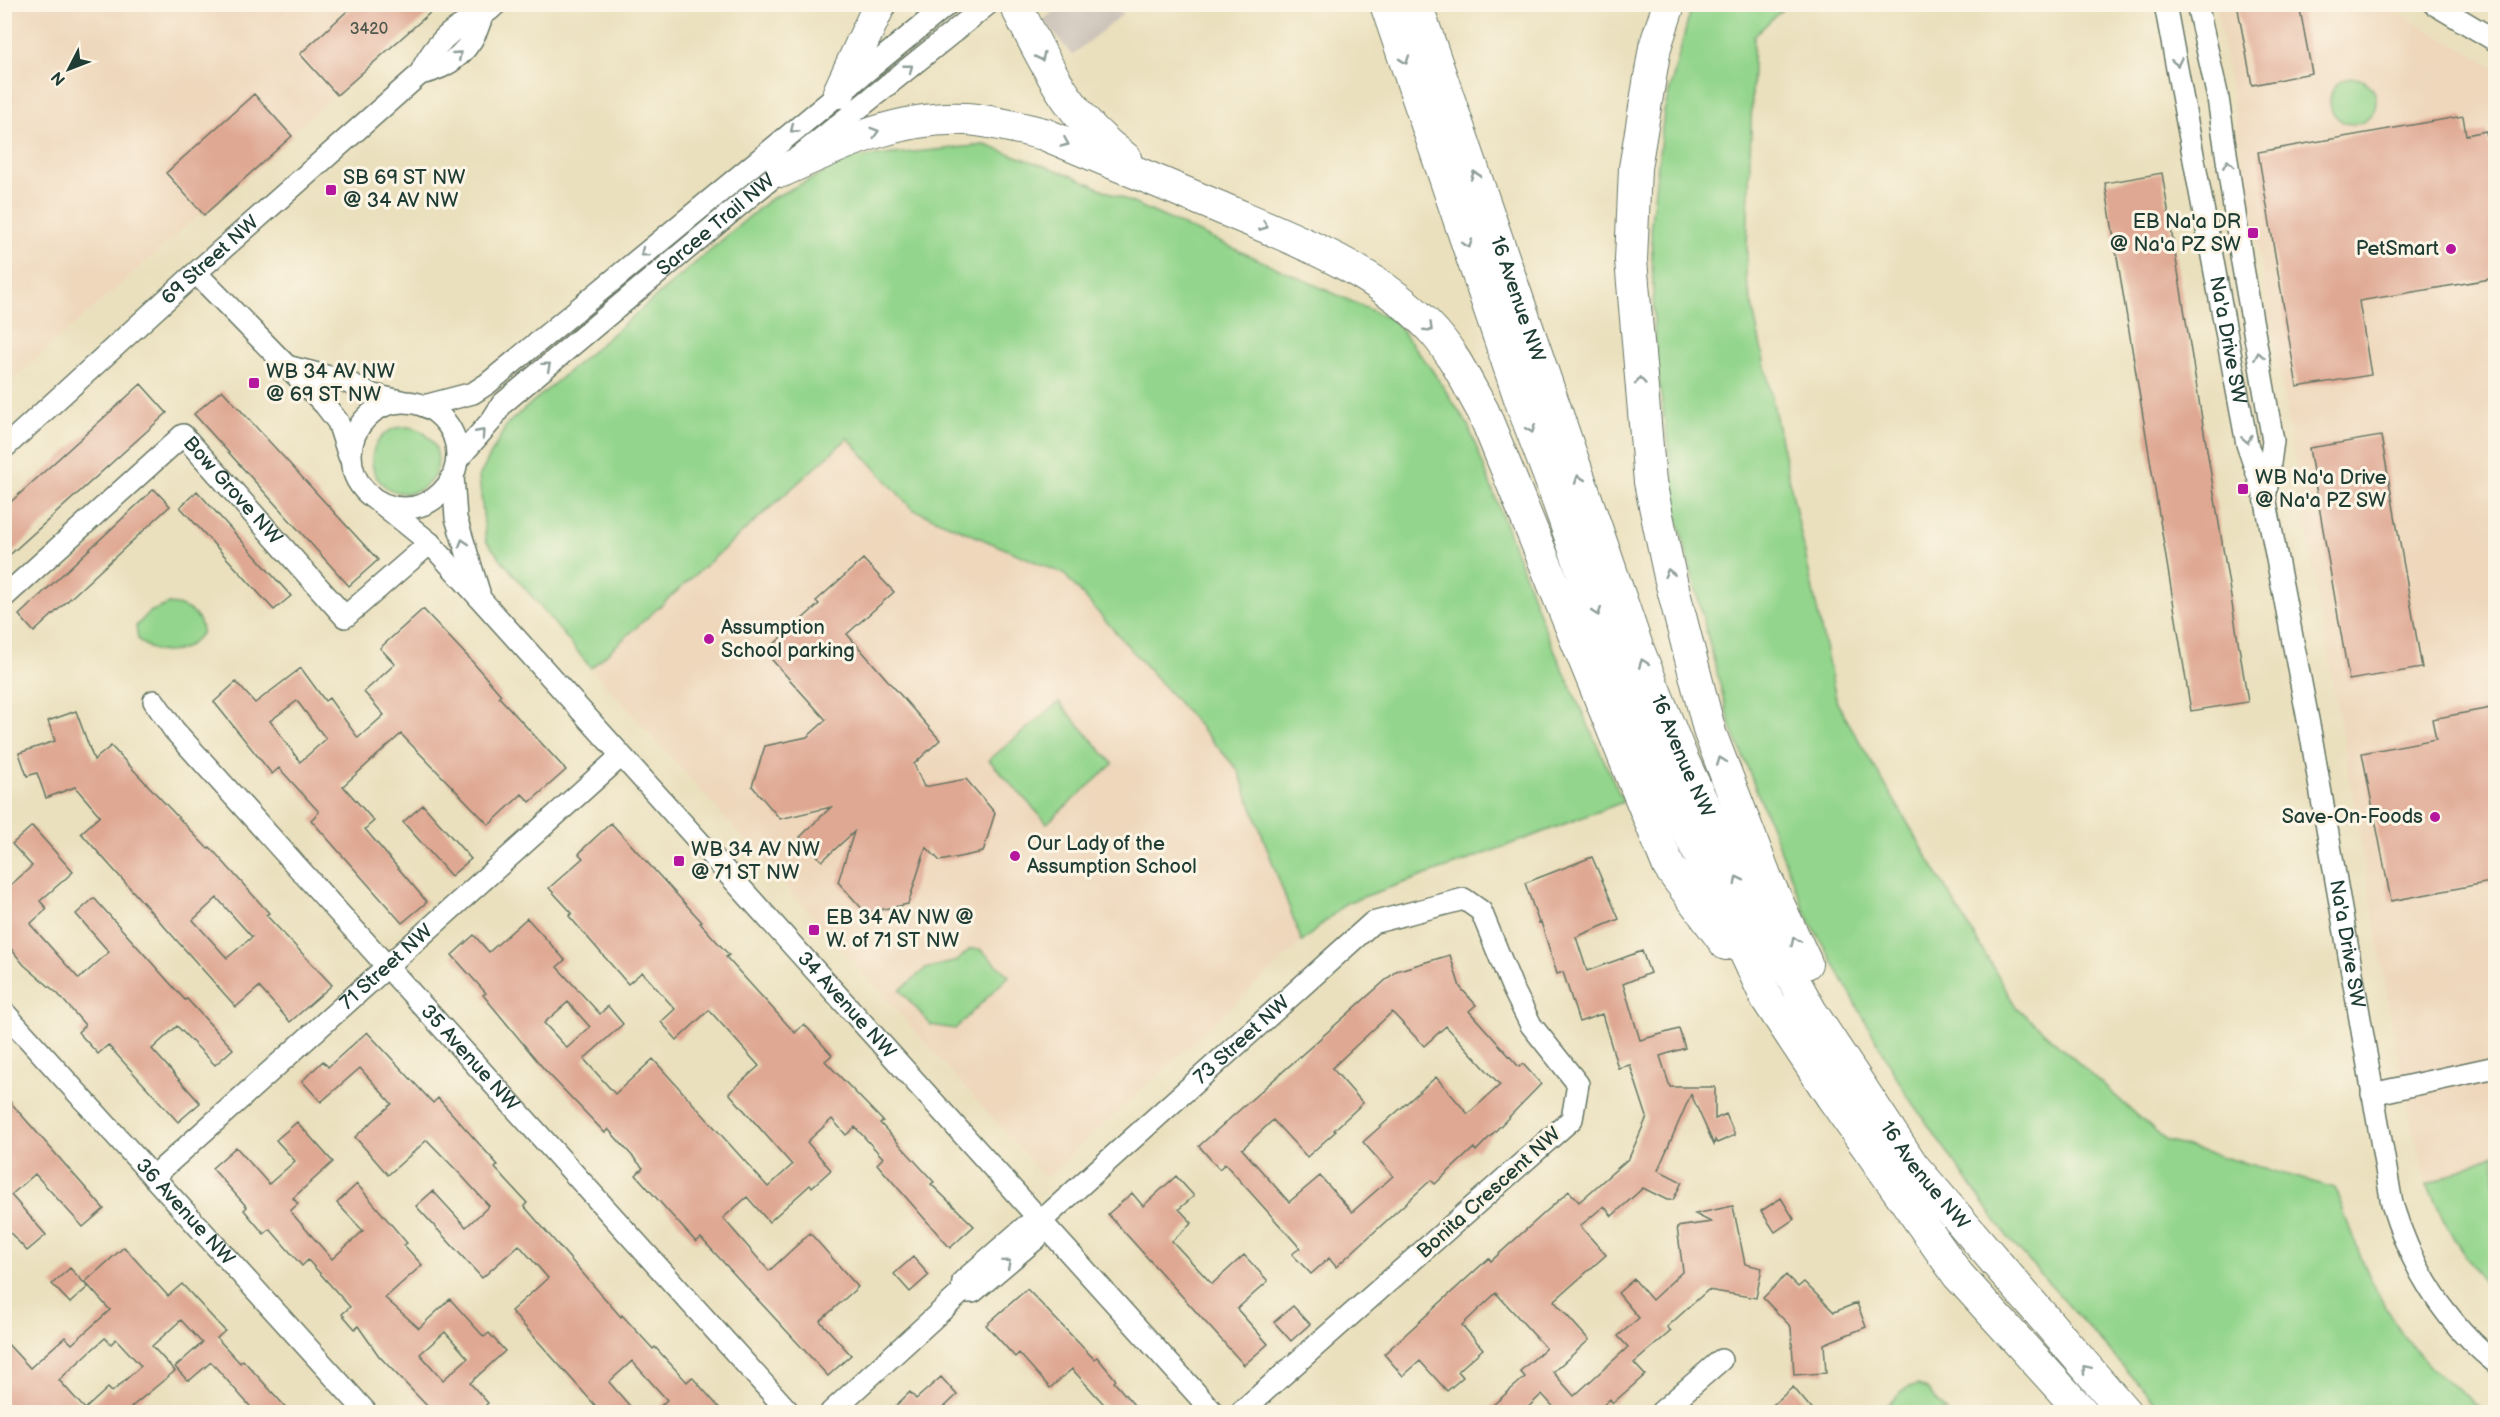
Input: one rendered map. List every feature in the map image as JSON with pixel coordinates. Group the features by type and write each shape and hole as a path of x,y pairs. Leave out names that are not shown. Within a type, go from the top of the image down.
{"highway":[{"path":"839,92 880,4"},
{"path":"1015,4 1059,88 1074,111 1093,132 1141,169 1231,213"},
{"name":"16 Avenue NW","path":"1386,4 1523,407 1629,704 1767,999 1832,1097 1958,1275 2082,1413"},
{"name":"16 Avenue NW","path":"1416,4 1629,625 1668,727 1709,820 1794,983 1869,1103 1913,1166 2125,1413"},
{"path":"1669,4 1655,48 1635,168 1631,260 1650,482 1670,577 1710,733 1775,899 1838,1023 1922,1159 2046,1323"},
{"path":"782,171 850,140 914,123 968,119 1044,134 1310,245 1359,272 1410,309 1435,333 1452,357 1483,411 1669,867 1767,999"}],"street":[{"name":"Sarcee Trail NW","path":"416,404 473,393 487,384 948,4"},
{"name":"Sarcee Trail NW","path":"455,468 502,404 782,171 988,4"},
{"name":"Na'a Drive SW","path":"2165,4 2247,444 2265,497 2310,730 2392,1204 2410,1255 2433,1294 2454,1322 2496,1363"},
{"name":"Na'a Drive SW","path":"2196,4 2218,98 2242,262 2273,441 2265,497"},
{"path":"2434,4 2496,41"},
{"name":"69 Street NW","path":"4,448 420,74 428,56 462,25 489,12"},
{"path":"196,273 265,346 290,367 338,422 351,467 358,482 368,495 382,504 399,508 415,507 431,501 444,490 455,468 456,443 449,427 438,414 416,404 390,400 345,381 290,367"},
{"path":"351,467 350,450 354,434 363,420 376,410 391,403 416,404"},
{"name":"Bow Grove NW","path":"4,597 183,435 345,617 430,543"},
{"name":"34 Avenue NW","path":"455,468 456,518 481,599"},
{"name":"34 Avenue NW","path":"382,504 430,543 620,757 1213,1413"},
{"name":"35 Avenue NW","path":"154,701 174,730 789,1413"},
{"name":"71 Street NW","path":"153,1177 620,757"},
{"name":"73 Street NW","path":"831,1413 962,1292 963,1281 1026,1226 1040,1222 1372,923 1464,899"},
{"name":"Bonita Crescent NW","path":"1241,1413 1572,1119 1578,1084 1531,1025 1513,989 1481,910 1464,899"},
{"name":"36 Avenue NW","path":"4,1012 366,1413"},
{"path":"2372,1094 2496,1067"},
{"path":"1661,1413 1720,1360"}],"shaded area":[{"path":"1063,4 1115,5 1123,14 1072,55 1043,20"},
{"path":"5,5 437,5 5,386"},
{"path":"2216,5 2383,5 2495,67 2495,1154 2427,1185 2403,1087"},
{"name":"Our Lady of the Assumption School","path":"848,438 912,509 1063,574 1238,770 1302,942 1046,1178 591,668"}],"green space":[{"path":"1692,5 1787,5 1754,36 1746,277 1837,703 2016,1007 2166,1141 2335,1188 2363,1261 2399,1329 2433,1369 2487,1412 2164,1412 2009,1239 1906,1094 1806,914 1730,724 1679,523 1655,353 1651,223 1664,112"},
{"path":"2353,78 2369,85 2376,101 2369,117 2353,124 2337,117 2330,101 2337,85"},
{"path":"985,145 1073,176 1393,320 1430,367 1468,425 1546,632 1623,802 1346,903 1302,942 1238,770 1064,574 912,509 848,438 591,668 486,541 479,477 507,424 769,200 853,158"},
{"path":"405,427 418,430 428,437 435,447 438,460 435,473 428,483 418,490 405,493 392,490 382,483 375,473 372,460 375,447 382,437 392,430"},
{"path":"169,604 181,606 196,615 202,632 196,640 180,650 162,652 153,650 138,639 136,626 150,612"},
{"path":"1059,702 1113,764 1047,823 989,760"},
{"path":"970,949 980,949 1009,976 955,1029 931,1025 900,990 925,969 957,961"},
{"path":"2495,1154 2495,1299 2453,1237 2427,1185"},
{"path":"1918,1385 1927,1389 1947,1412 1879,1412 1908,1387"}],"building":[{"path":"355,4 440,4 337,95 300,54"},
{"path":"2237,4 2299,4 2312,73 2252,85"},
{"path":"254,94 292,136 204,215 166,173"},
{"path":"2463,116 2466,135 2486,131 2489,146 2496,144 2496,278 2359,301 2371,375 2297,387 2258,152"},
{"path":"2162,173 2248,702 2191,711 2105,183"},
{"path":"141,384 167,413 4,560 4,508"},
{"path":"222,390 378,560 349,586 194,414"},
{"path":"2381,436 2422,668 2349,680 2309,448"},
{"path":"154,489 170,506 34,632 19,615"},
{"path":"197,491 291,596 274,610 180,507"},
{"path":"863,559 894,592 847,634 940,740 914,764 924,787 966,779 995,813 983,852 940,861 926,847 908,904 866,913 838,882 854,832 822,861 800,837 831,807 780,819 752,786 765,746 807,737 826,720 765,652 819,604 816,601"},
{"path":"423,609 470,659 501,695 499,697 566,770 530,802 522,794 489,825 401,734 343,786 374,821 365,829 427,902 402,923 311,820 319,812 279,768 272,774 214,702 236,682 255,703 301,668 325,701 329,698 358,738 384,715 364,692 395,664 380,648","holes":["297,701 326,739 300,762 270,721"]},
{"name":"Save-On-Foods","path":"2496,707 2496,881 2391,901 2362,753 2436,739 2432,719"},
{"path":"76,711 94,760 111,746 208,849 210,847 269,913 266,915 332,985 290,1022 259,987 236,1007 81,833 100,816 75,787 46,798 37,773 27,776 19,753 55,741 48,721","holes":["217,898 252,937 227,958 193,920"]},
{"path":"423,805 471,859 451,876 403,822"},
{"path":"611,823 702,922 700,923 729,955 726,957 795,1033 804,1024 832,1055 825,1061 883,1121 880,1123 934,1182 931,1184 974,1226 950,1248 877,1164 883,1158 855,1127 846,1135 832,1119 807,1142 831,1170 812,1187 810,1185 769,1222 747,1197 723,1218 769,1271 810,1233 858,1287 820,1321 851,1355 828,1376 701,1238 696,1242 667,1210 636,1175 643,1168 608,1129 605,1133 544,1069 483,995 486,993 452,955 474,935 489,952 527,918 565,960 557,967 600,1014 608,1006 623,1024 584,1059 615,1094 653,1059 768,1187 792,1165 729,1093 759,1066 709,1010 677,1040 661,1022 675,1009 642,972 628,984 569,916 572,913 549,888 583,858 579,854","holes":["568,1002 590,1027 567,1048 544,1023"]},
{"path":"32,826 73,872 40,901 47,909 30,924 79,979 109,952 76,914 94,898 185,1000 187,999 233,1049 215,1065 177,1026 152,1049 200,1103 178,1122 108,1045 98,1054 78,1032 85,1025 58,994 24,965 4,940 4,891 32,866 12,844"},
{"path":"1592,857 1619,919 1576,937 1587,971 1642,951 1650,973 1623,984 1640,1040 1679,1029 1685,1048 1660,1056 1670,1087 1715,1087 1715,1119 1726,1114 1735,1135 1717,1143 1715,1140 1714,1145 1691,1094 1658,1170 1682,1182 1673,1200 1667,1200 1643,1188 1612,1216 1604,1206 1580,1226 1606,1255 1554,1301 1589,1340 1553,1372 1574,1396 1628,1347 1618,1336 1639,1318 1618,1293 1634,1279 1652,1300 1683,1271 1677,1227 1711,1222 1695,1214 1733,1206 1745,1264 1762,1268 1756,1298 1708,1290 1667,1327 1671,1331 1634,1363 1645,1375 1613,1403 1610,1399 1595,1413 1555,1413 1557,1411 1542,1394 1522,1413 1484,1413 1525,1377 1520,1371 1546,1348 1496,1293 1462,1325 1483,1349 1458,1371 1463,1377 1447,1391 1420,1361 1403,1376 1384,1354 1489,1258 1491,1261 1569,1191 1579,1202 1629,1158 1647,1117 1630,1065 1618,1068 1602,1014 1579,1022 1563,972 1557,974 1541,922 1539,923 1525,883"},
{"path":"1450,955 1460,987 1476,1005 1469,1011 1519,1067 1523,1064 1541,1084 1476,1151 1474,1148 1435,1184 1431,1180 1336,1267 1329,1258 1311,1274 1292,1254 1300,1248 1225,1164 1219,1169 1199,1146 1396,971","holes":["1392,1012 1424,1046 1446,1026 1500,1085 1468,1114 1436,1077 1363,1142 1393,1176 1352,1212 1320,1176 1289,1202 1242,1149 1273,1120 1307,1157 1336,1131 1334,1130 1363,1103 1332,1068"]},
{"path":"367,1032 433,1103 438,1098 498,1165 495,1168 527,1203 524,1206 621,1317 622,1315 653,1349 655,1347 687,1382 692,1377 724,1413 653,1413 667,1400 632,1361 609,1382 636,1413 602,1413 511,1311 548,1278 519,1245 482,1278 416,1206 433,1191 466,1227 489,1206 461,1175 427,1140 388,1175 355,1137 392,1104 360,1068 321,1102 302,1081 323,1061 328,1067"},
{"path":"4,1095 104,1209 83,1227 35,1174 11,1195 46,1235 27,1251 4,1226"},
{"path":"297,1122 333,1162 293,1198 298,1204 290,1211 332,1259 363,1231 337,1203 357,1184 407,1243 404,1245 422,1265 385,1298 419,1328 450,1299 484,1337 489,1333 505,1351 470,1383 488,1403 478,1413 434,1413 379,1356 358,1326 355,1329 342,1314 350,1307 308,1260 302,1266 270,1229 264,1234 244,1210 247,1207 212,1168 236,1147 269,1184 295,1161 276,1140","holes":["445,1332 468,1358 443,1380 420,1354"]},
{"path":"1176,1176 1194,1196 1179,1209 1192,1223 1172,1241 1212,1284 1244,1255 1268,1281 1237,1309 1268,1344 1244,1365 1108,1214 1132,1193 1143,1206"},
{"path":"1781,1198 1794,1219 1775,1232 1761,1211"},
{"path":"124,1247 168,1296 182,1284 225,1331 217,1338 240,1363 243,1360 291,1413 256,1413 211,1362 187,1380 175,1367 202,1343 181,1320 152,1346 175,1371 124,1413 14,1413 4,1402 4,1340 30,1368 65,1337 72,1344 110,1310 85,1282","holes":["105,1338 111,1344 116,1339 141,1366 112,1392 108,1388 85,1409 59,1380"]},
{"path":"913,1257 929,1275 910,1292 894,1274"},
{"path":"70,1268 88,1287 70,1303 52,1284"},
{"path":"1786,1275 1798,1287 1804,1282 1834,1312 1857,1303 1866,1327 1824,1344 1826,1373 1794,1375 1791,1327 1763,1298"},
{"path":"1027,1289 1094,1359 1097,1357 1116,1380 1114,1382 1141,1413 1112,1413 1072,1369 1050,1388 1019,1353 1015,1357 986,1325"},
{"path":"1293,1306 1310,1324 1291,1341 1274,1322"},
{"path":"941,1377 957,1395 938,1413 888,1413 910,1392 916,1399"},
{"path":"1793,1387 1815,1413 1764,1413"}],"place":[{"name":"SB 69 ST NW @ 34 AV NW","path":"331,190"},
{"name":"EB Na'a DR @ Na'a PZ SW","path":"2253,233"},
{"name":"PetSmart","path":"2451,249"},
{"name":"WB 34 AV NW @ 69 ST NW","path":"254,383"},
{"name":"WB Na'a Drive @ Na'a PZ SW","path":"2243,489"},
{"name":"Assumption School parking","path":"709,639"},
{"name":"Save-On-Foods","path":"2435,817"},
{"name":"Our Lady of the Assumption School","path":"1015,856"},
{"name":"WB 34 AV NW @ 71 ST NW","path":"679,861"},
{"name":"EB 34 AV NW @ W. of 71 ST NW","path":"814,930"}]}
